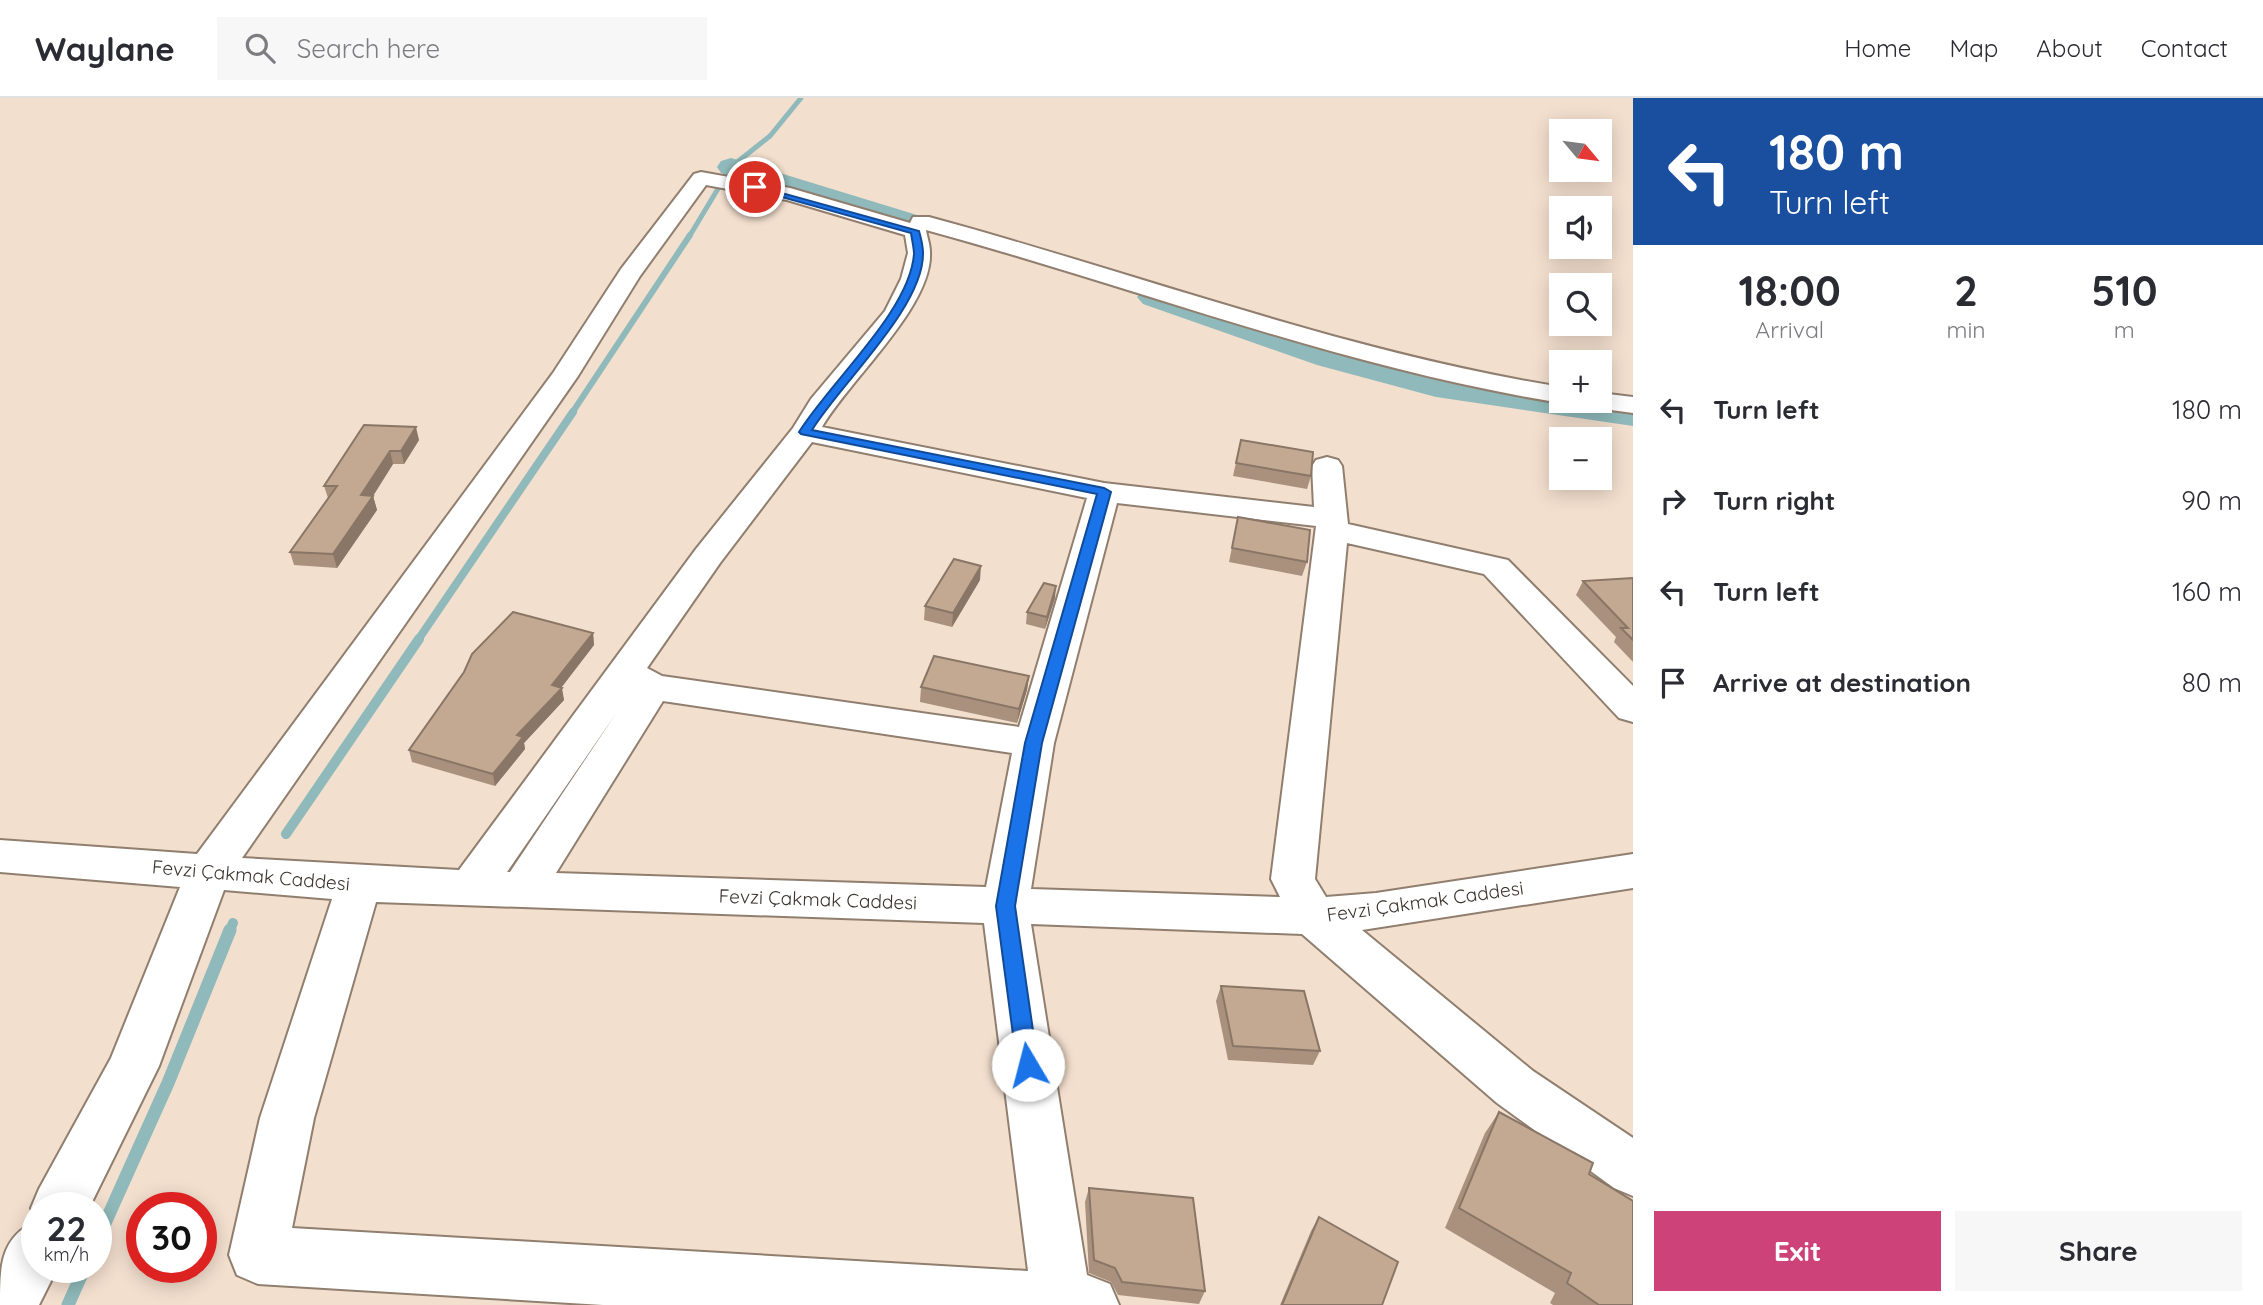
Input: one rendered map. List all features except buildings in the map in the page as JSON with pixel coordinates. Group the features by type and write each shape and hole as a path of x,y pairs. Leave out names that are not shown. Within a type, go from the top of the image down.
{"street":[{"path":"67,1192 133,1066 209,871 565,376 629,274 701,178 790,194 915,231"},
{"path":"523,888 708,556 805,432 821,405 896,313 913,279 919,253 915,231 921,222 1053,258 1353,353 1485,385 1549,394"},
{"path":"1612,402 1633,405"},
{"path":"805,432 1104,492 1331,524 1496,567 1633,709"},
{"path":"1327,466 1331,524 1293,879 1314,916 1515,1087 1633,1170"},
{"path":"359,884 287,1118 258,1255 1071,1304 1005,906 1034,743 1104,492"},
{"path":"639,680 1034,743"},
{"path":"471,888 639,680"},
{"name":"Fevzi Çakmak Caddesi","path":"0,856 359,884 1314,916 1376,911 1633,871"},
{"path":"7,1305 21,1279"}],"waterway":[{"path":"726,177 731,167 770,136 801,98"},
{"path":"731,167 906,222"},
{"path":"689,237 719,187"},
{"path":"572,413 690,235"},
{"path":"1155,297 1331,357 1450,389 1633,414"},
{"path":"418,640 573,412"},
{"path":"286,834 419,639"},
{"path":"229,932 233,923"},
{"path":"112,1207 168,1083 230,930"},
{"path":"68,1305 78,1283"}],"route":[{"path":"755,187 790,194 915,231 919,253 913,279 896,313 821,405 805,432 1104,492 1034,743 1005,906 1028,1065"}]}
